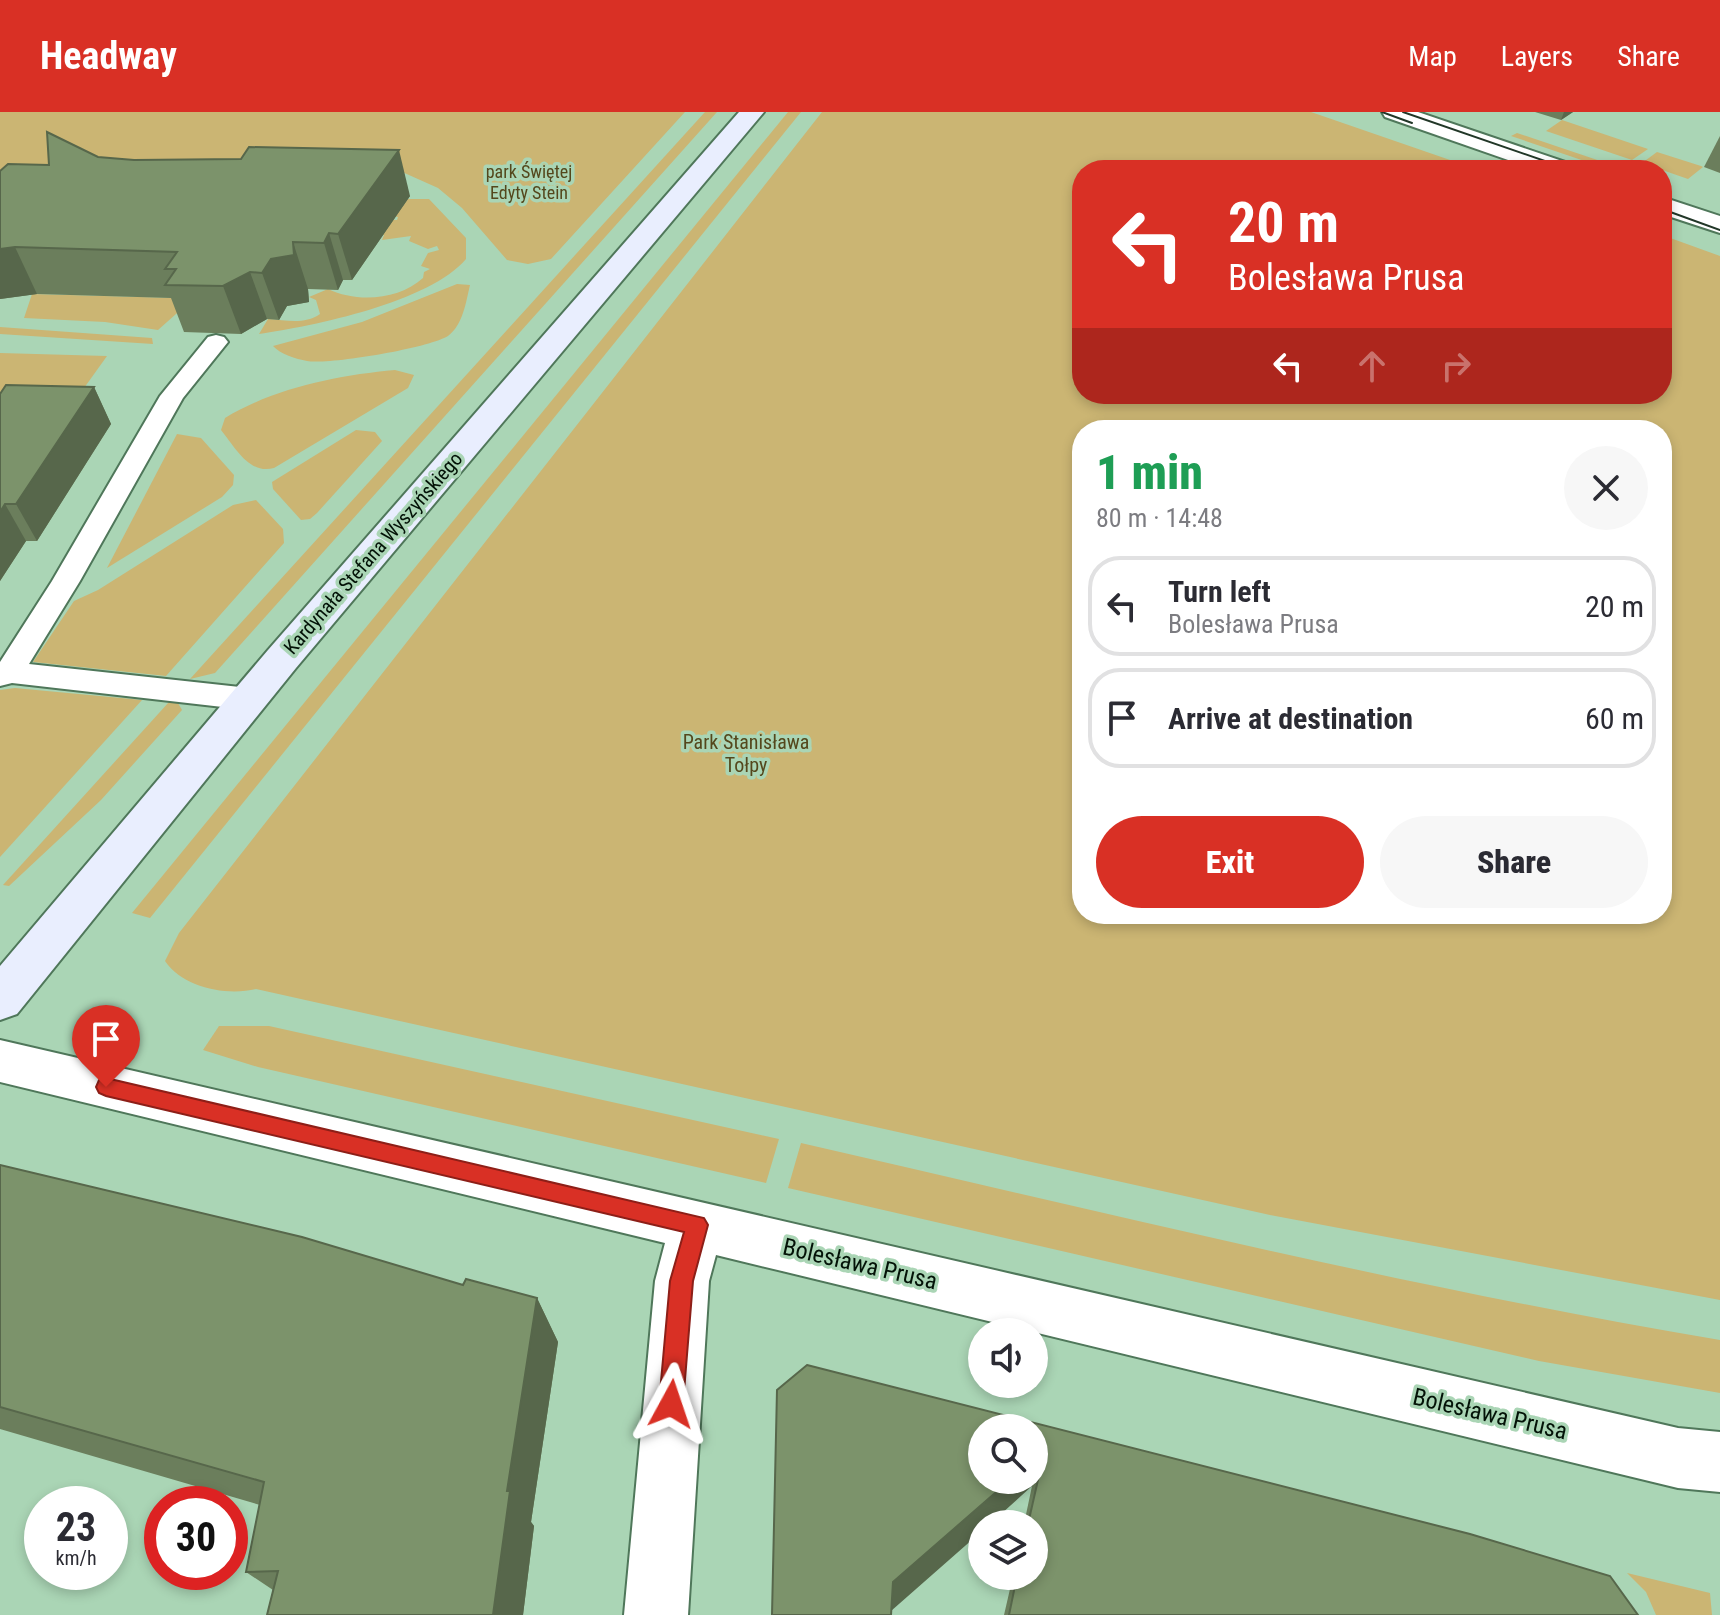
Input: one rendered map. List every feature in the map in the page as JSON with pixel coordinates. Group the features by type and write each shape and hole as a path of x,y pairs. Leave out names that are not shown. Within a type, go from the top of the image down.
{"main road":[{"name":"Kardynała Stefana Wyszyńskiego","path":"0,1000 249,699 752,112"}],"street":[{"path":"1399,113 1533,160"},
{"path":"1672,208 1720,225"},
{"name":"Bolesława Prusa","path":"0,1061 1678,1458 1720,1462"},
{"path":"656,1615 682,1281 697,1225"}],"lane":[{"path":"216,342 172,396 66,581 4,674 169,688 249,699"}],"green space":[{"name":"park Świętej Edyty Stein","path":"0,112 685,112 551,259 528,264 507,260 462,208 438,188 400,171 0,191"},
{"path":"705,112 717,112 215,673 190,679"},
{"path":"788,112 801,112 150,918 132,913"},
{"name":"Park Stanisława Tołpy","path":"822,112 1311,112 1450,160 1072,160 1072,404 1672,404 1672,239 1720,256 1720,1300 1270,1215 256,989 232,991 206,988 183,978 165,961 179,933"},
{"path":"1562,120 1648,149 1632,160 1546,131"},
{"path":"1517,133 1597,160 1582,160 1511,136"},
{"path":"1657,152 1703,167 1688,179 1672,173 1672,160 1646,160"},
{"path":"408,199 429,199 466,238 466,259 449,274 399,300 339,318 259,334 268,319 301,321 320,314 316,300 309,297 328,289 352,296 377,297 402,291 423,278 424,272 430,269 421,266 428,253 439,250 437,246 428,249 409,241 411,236 382,240 384,235 376,235 385,219 397,220 398,217 393,216"},
{"path":"457,284 470,285 463,313 453,331 437,341 379,354 319,362 293,357 273,346 362,322"},
{"path":"32,294 194,298 158,330 105,322 24,318"},
{"path":"0,327 152,338 153,344 0,334"},
{"path":"0,353 107,356 64,416 0,414"},
{"path":"395,370 414,375 408,388 274,468 265,469 250,464 221,430 225,418 286,391 330,379"},
{"path":"356,430 375,432 382,441 317,513 310,519 301,520 273,489 272,482"},
{"path":"177,434 201,438 234,475 233,485 222,497 107,568"},
{"path":"256,500 283,529 284,543 166,676 33,662 74,601 98,590 233,505"},
{"path":"15,688 142,700 0,857 0,690"},
{"path":"169,702 178,703 182,710 101,800 9,886 3,885"},
{"path":"219,1026 269,1026 779,1139 766,1183 258,1067 203,1050"},
{"path":"801,1143 1374,1273 1720,1340 1720,1393 1539,1361 788,1188"},
{"path":"1627,1573 1710,1593 1712,1615 1656,1615 1646,1592"}],"building":[{"path":"47,132 98,157 134,160 241,159 249,147 399,150 338,234 329,233 324,243 293,242 294,255 271,259 262,273 250,272 223,286 165,285 176,269 165,269 177,252 0,249 0,171 8,164 49,165"},
{"path":"6,385 94,387 16,504 5,504 0,512 0,394"},
{"path":"0,1165 302,1237 463,1285 466,1279 537,1298 507,1491 510,1491 493,1615 267,1615 278,1571 248,1572 264,1482 0,1407"},
{"path":"807,1365 999,1414 968,1414 968,1494 994,1494 976,1510 968,1510 968,1517 893,1582 891,1615 772,1615 777,1390"},
{"path":"1048,1426 1470,1534 1610,1576 1638,1615 1009,1615 1014,1590 1048,1590 1048,1510 1031,1510 1035,1494 1048,1494"}],"tram line":[{"path":"1382,112 1412,123"},
{"path":"1403,112 1542,160"},
{"path":"1672,213 1720,230"}],"route":[{"path":"106,1087 697,1225 682,1281 671,1404"}]}
